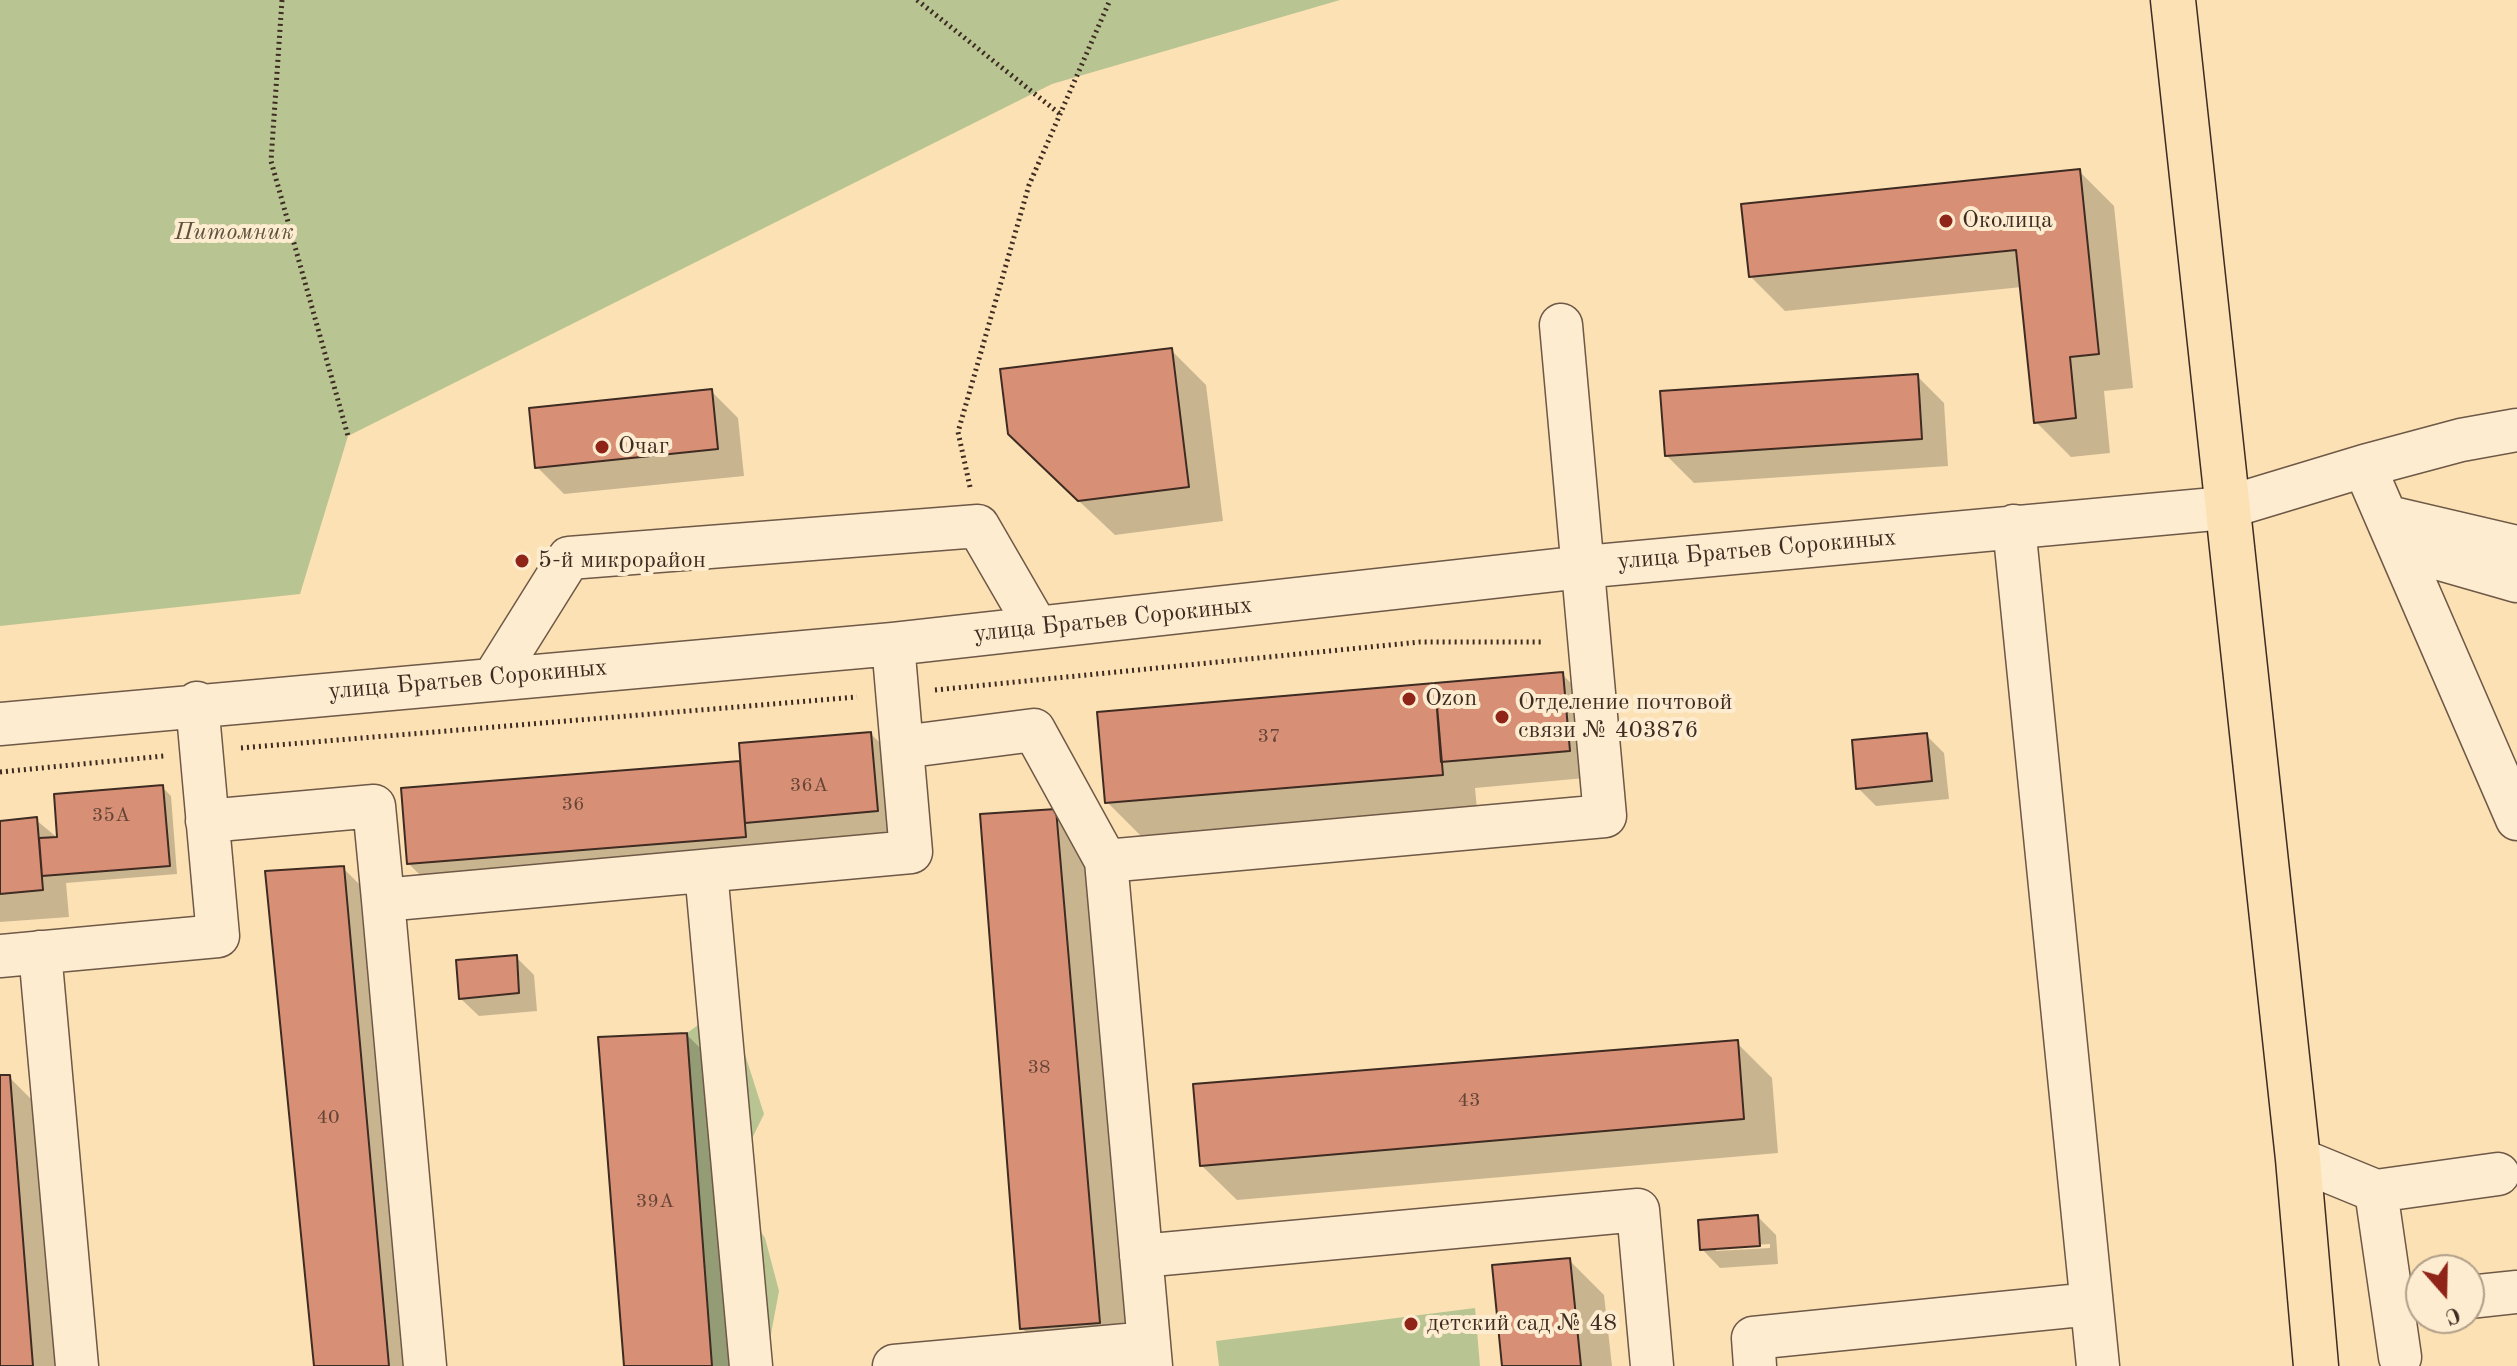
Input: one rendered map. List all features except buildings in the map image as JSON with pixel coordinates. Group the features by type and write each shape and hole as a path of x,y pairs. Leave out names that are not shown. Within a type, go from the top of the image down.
{"highway":[{"path":"2173,0 2225,508 2298,1159 2316,1366"}],"street":[{"path":"1106,861 1605,816 1561,325"},
{"name":"улица Братьев Сорокиных","path":"0,724 197,703 893,644 1583,567 2225,508 2461,440 2517,430"},
{"path":"2364,466 2517,819"},
{"path":"494,678 569,558 978,526 1037,628"},
{"path":"2014,526 2098,1366"},
{"path":"2395,533 2517,547"},
{"path":"2395,533 2517,581"},
{"path":"383,900 911,852 893,644"},
{"path":"77,1366 20,954 218,936 197,703"},
{"path":"894,1366 1150,1354 1106,861 1034,730 902,747"},
{"path":"207,821 374,806 425,1366"},
{"path":"706,871 751,1366"},
{"path":"2298,1159 2376,1191 2498,1174"},
{"path":"2376,1191 2405,1296"},
{"path":"1141,1256 1638,1210 1652,1366"},
{"path":"2485,1295 2517,1292"},
{"path":"1755,1366 1753,1338 2091,1304"},
{"path":"2400,1357 2405,1318"}],"path":[{"path":"282,0 271,161 348,436"},
{"path":"917,0 1060,114"},
{"path":"978,526 958,432 1029,185 1110,0"},
{"path":"0,772 201,752 897,694 1420,642 1543,642"}],"green space":[{"name":"Питомник","path":"0,0 1340,0 1052,84 348,436 300,594 0,626"},
{"path":"701,1023 742,1045 764,1114 742,1159 743,1205 765,1238 779,1291 765,1366 712,1366 687,1033"},
{"name":"детский сад № 48","path":"1475,1308 1480,1366 1219,1366 1216,1341"}],"place":[{"name":"Околица","path":"1946,221"},
{"name":"Очаг","path":"602,447"},
{"name":"5-й микрорайон","path":"522,561"},
{"name":"Ozon","path":"1409,699"},
{"name":"Отделение почтовой связи № 403876","path":"1502,717"},
{"name":"детский сад № 48","path":"1411,1324"}]}
